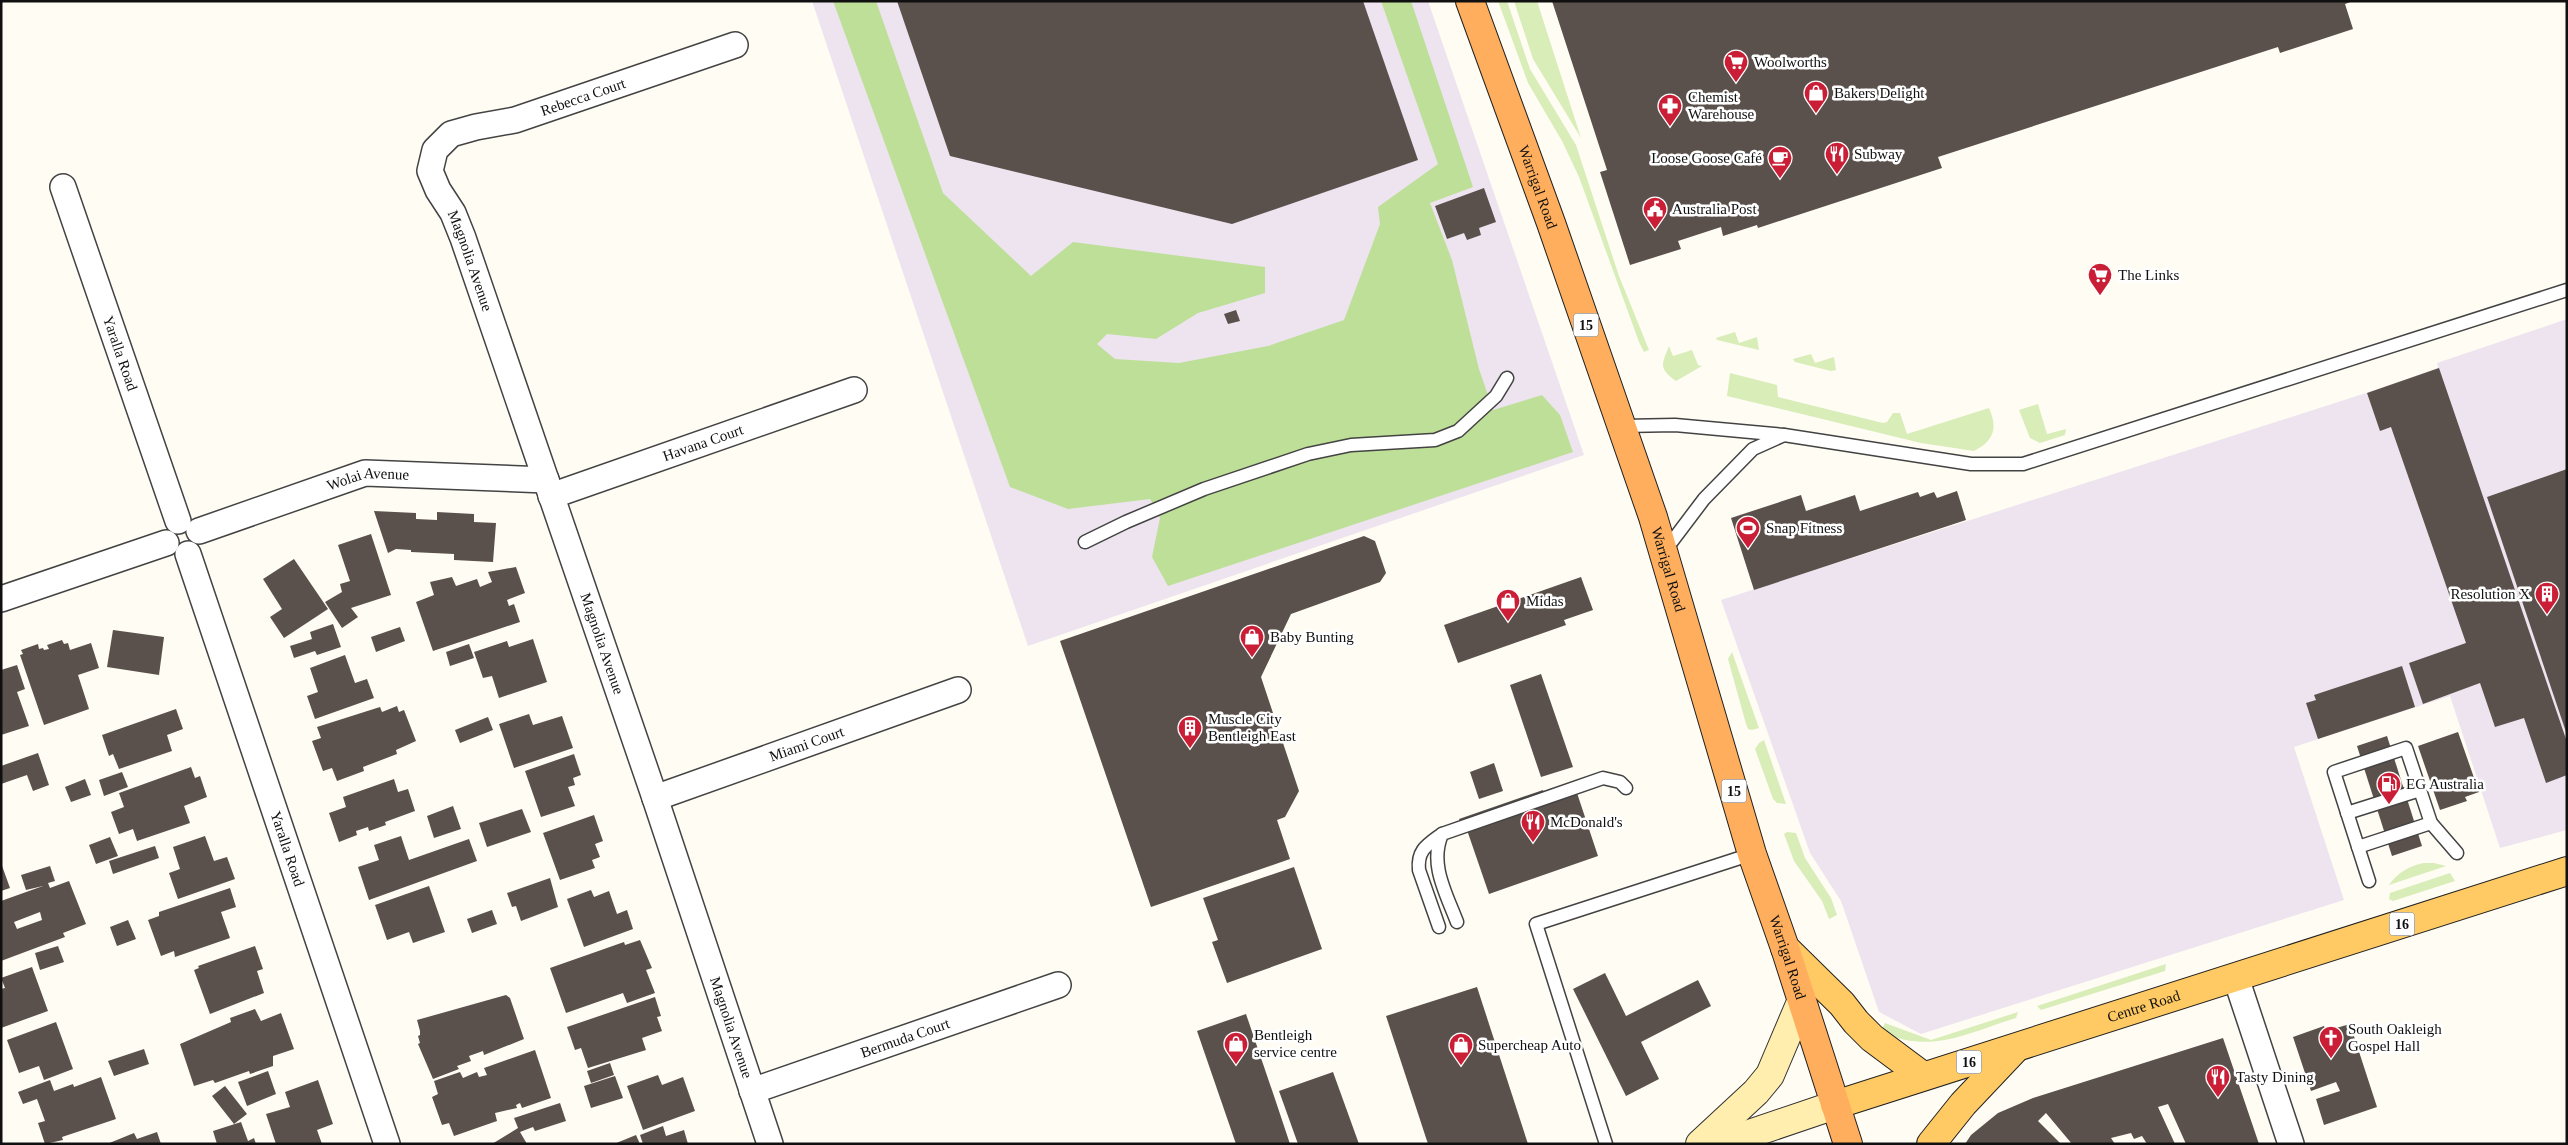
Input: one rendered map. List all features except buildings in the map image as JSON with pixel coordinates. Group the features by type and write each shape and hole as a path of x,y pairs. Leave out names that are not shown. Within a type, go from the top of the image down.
{"highway":[{"name":"Warrigal Road","path":"1470,1 1622,426 1664,552 1752,854 1785,948 1848,1144"}],"main road":[{"name":"Centre Road","path":"1720,1144 1923,1076 2236,978 2567,871"},
{"path":"1785,948 1842,1004 1872,1038 1923,1076"},
{"path":"1700,1144 1756,1092 1770,1075 1801,1002"},
{"path":"1931,1144 1963,1104 2016,1048"}],"street":[{"name":"Rebecca Court","path":"435,150 451,134 515,120 735,45"},
{"name":"Magnolia Avenue","path":"435,150 430,171 463,238 655,798 770,1144"},
{"name":"Yaralla Road","path":"63,187 188,526"},
{"name":"Havana Court","path":"548,488 854,390"},
{"name":"Wolai Avenue","path":"188,526 365,473 548,488"},
{"path":"1,599 177,548 193,551 199,542 188,526"},
{"name":"Yaralla Road","path":"177,548 387,1144"},
{"name":"Miami Court","path":"655,798 958,690"},
{"path":"2236,978 2292,1144"},
{"name":"Bermuda Court","path":"752,1092 1058,984"}],"lane":[{"path":"1622,426 1675,425 1784,435 1971,464 2023,464 2567,290"},
{"path":"1085,542 1204,489 1308,454 1351,445 1435,440 1458,430 1496,396 1507,378"},
{"path":"1664,552 1704,499 1753,449 1784,435"},
{"path":"2370,881 2334,772 2406,748 2431,823 2457,853"},
{"path":"1439,927 1419,870 1418,860 1420,852 1426,845 1442,834 1603,778 1620,782 1626,788"},
{"path":"2348,814 2420,790"},
{"path":"2358,847 2431,823"},
{"path":"1442,834 1438,844 1436,864 1457,922"},
{"path":"1606,1144 1536,924 1752,854"}],"shaded area":[{"path":"812,1 1428,1 1584,455 1028,646"},
{"path":"2567,319 2567,830 2500,848 2450,696 2294,747 2344,900 1921,1034 1879,1012 1841,901 1810,853 1721,600 2366,393 2438,368 2437,363"}],"green space":[{"path":"833,1 876,1 943,193 1031,276 1073,242 1265,267 1265,293 1198,313 1156,339 1107,334 1097,344 1115,359 1179,363 1268,346 1344,320 1380,224 1378,207 1438,164 1381,1 1411,1 1473,187 1430,203 1452,260 1479,369 1493,410 1542,395 1560,415 1573,452 1168,586 1152,557 1160,518 1150,499 1068,509 1010,487"},
{"path":"1498,1 1507,1 1530,69 1576,145 1619,276 1649,350 1644,352 1639,342 1579,177 1562,141 1528,83"},
{"path":"1514,1 1537,1 1581,138 1533,59"},
{"path":"1735,332 1739,343 1757,337 1759,350 1717,340 1716,338"},
{"path":"1669,346 1673,356 1692,350 1698,365 1702,366 1676,381 1666,373 1663,365"},
{"path":"1811,354 1815,363 1834,357 1836,370 1831,371 1795,362 1793,359"},
{"path":"1730,373 1777,385 1778,397 1883,423 1887,422 1893,413 1900,413 1907,434 1989,408 1993,422 1992,433 1986,443 1974,451 1921,443 1727,396"},
{"path":"2038,404 2047,434 2066,429 2065,435 2040,443 2030,438 2019,410"},
{"path":"1732,652 1759,728 1748,729 1746,724 1728,659"},
{"path":"1764,740 1786,804 1777,803 1773,799 1755,749"},
{"path":"1787,832 1796,833 1805,858 1831,898 1837,915 1829,919 1822,901 1794,861 1784,834"},
{"path":"2423,863 2446,866 2389,885 2404,871"},
{"path":"2450,873 2455,881 2393,901 2389,899 2390,893"},
{"path":"2166,964 2165,971 2041,1010 2037,1006"},
{"path":"2018,1012 2016,1018 1966,1035 1934,1041 1918,1042 1901,1039 1883,1033 1882,1029 1885,1023 1931,1040"}],"place":[{"name":"Woolworths","path":"1736,83"},
{"name":"Bakers Delight","path":"1816,114"},
{"name":"Chemist Warehouse","path":"1670,127"},
{"name":"Subway","path":"1837,175"},
{"name":"Loose Goose Café","path":"1780,179"},
{"name":"Australia Post","path":"1655,230"},
{"name":"The Links","path":"2100,296"},
{"name":"Snap Fitness","path":"1748,549"},
{"name":"Resolution X","path":"2547,615"},
{"name":"Midas","path":"1508,622"},
{"name":"Baby Bunting","path":"1252,658"},
{"name":"Muscle City Bentleigh East","path":"1190,749"},
{"name":"EG Australia","path":"2389,805"},
{"name":"McDonald's","path":"1533,843"},
{"name":"South Oakleigh Gospel Hall","path":"2331,1059"},
{"name":"Bentleigh service centre","path":"1236,1065"},
{"name":"Supercheap Auto","path":"1461,1066"},
{"name":"Tasty Dining","path":"2218,1098"}]}
